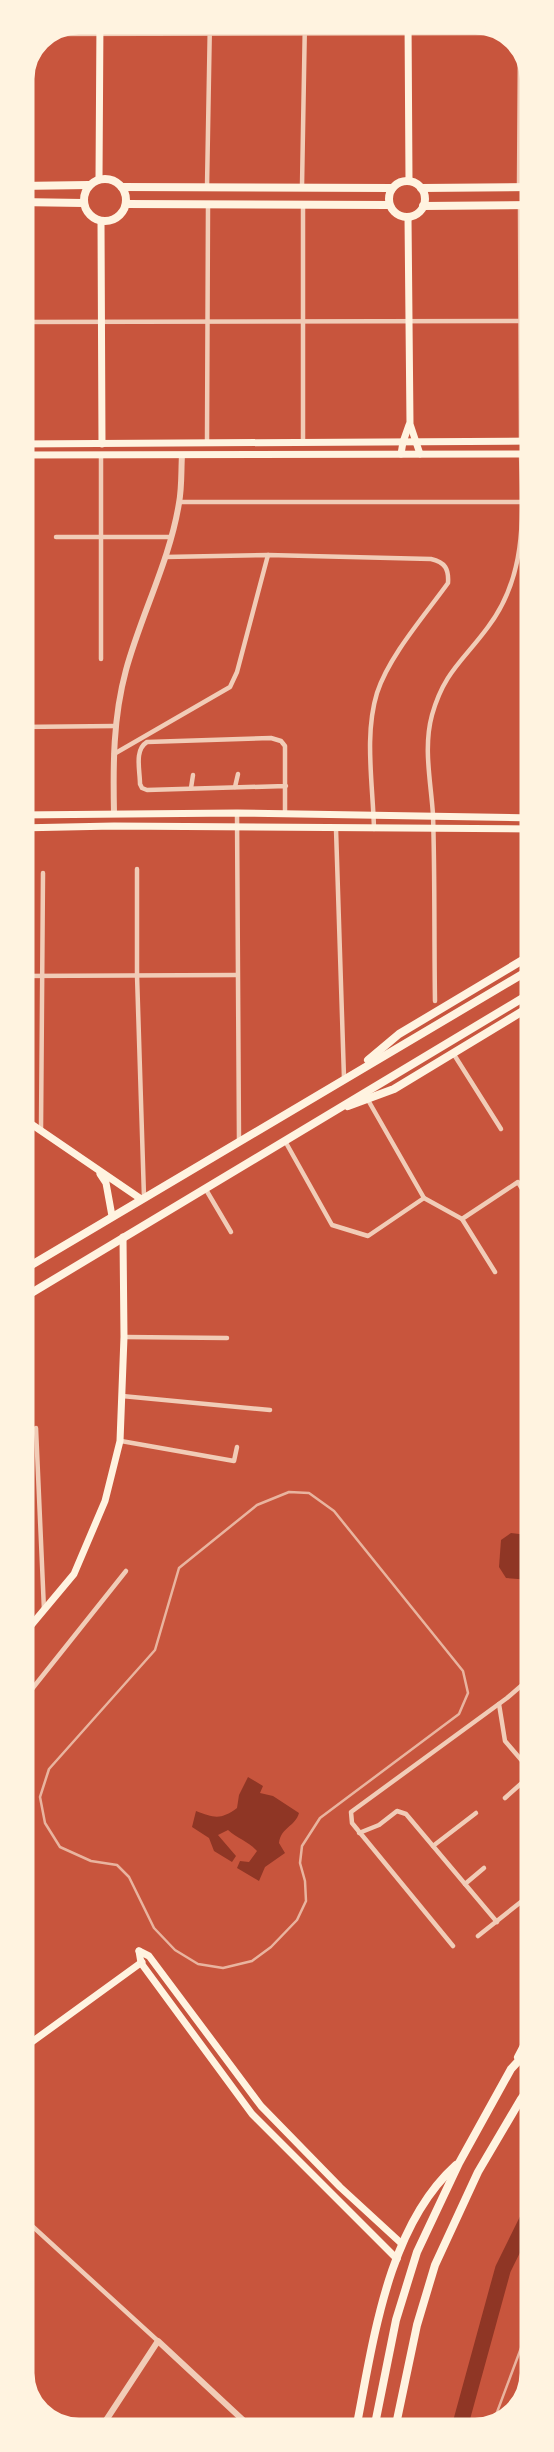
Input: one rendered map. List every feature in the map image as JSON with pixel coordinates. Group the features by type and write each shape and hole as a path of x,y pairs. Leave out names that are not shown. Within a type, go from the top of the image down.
{"main road":[{"path":"99,179 100,30"},
{"path":"408,33 409,181"},
{"path":"99,179 112,179 122,187 126,204 114,219 101,221 89,215 83,203 85,190 99,179"},
{"path":"421,188 425,197 417,214 408,217 395,213 389,205 388,196 392,188 400,182 409,181 421,188 524,187"},
{"path":"30,186 89,185"},
{"path":"122,187 392,188"},
{"path":"30,202 83,203"},
{"path":"126,204 389,205"},
{"path":"423,206 524,206"},
{"path":"408,217 410,424 420,454"},
{"path":"101,221 102,444"},
{"path":"401,454 402,442 410,424"},
{"path":"30,444 521,441"},
{"path":"30,456 521,454"},
{"path":"114,813 114,826"},
{"path":"325,814 326,829"},
{"path":"30,815 524,814"},
{"path":"30,828 524,829"},
{"path":"347,1077 399,1034 524,959"},
{"path":"513,966 524,971"},
{"path":"30,1266 524,973"},
{"path":"30,1294 394,1073 524,998"},
{"path":"335,1111 394,1090 524,1011"},
{"path":"30,1122 143,1198"},
{"path":"98,1170 106,1183 112,1216"},
{"path":"30,1624 74,1574 106,1501 120,1441 124,1337 123,1237"},
{"path":"397,2259 251,2114 141,1963 139,1951 149,1956 261,2106 402,2244"},
{"path":"30,2043 141,1963"},
{"path":"375,2422 396,2320 417,2252 459,2163 524,2045"},
{"path":"511,2069 524,2055"},
{"path":"397,2422 417,2325 435,2265 478,2172 524,2095"},
{"path":"251,2114 261,2106"},
{"path":"357,2422 379,2315 402,2244 426,2198 443,2176 459,2163"}],"street":[{"path":"207,187 209,30"},
{"path":"302,186 304,30"},
{"path":"60,34 492,33"},
{"path":"519,187 520,58"},
{"path":"207,443 208,206"},
{"path":"303,206 303,443"},
{"path":"520,206 521,441"},
{"path":"30,322 524,321"},
{"path":"435,1001 433,815 427,754 431,718 442,684 489,627 510,589 522,547 521,454"},
{"path":"101,455 101,659"},
{"path":"114,813 113,755 126,670 171,537 179,502 182,455"},
{"path":"179,502 523,502"},
{"path":"56,537 171,537"},
{"path":"164,557 268,555 431,559 446,566 448,583 386,671 377,693 371,742 374,829"},
{"path":"113,755 230,687 237,672 268,555"},
{"path":"30,727 116,726"},
{"path":"285,814 286,786 285,746 281,741 271,738 147,741 141,745 139,751 142,788 286,786"},
{"path":"235,787 238,774"},
{"path":"191,788 192,775"},
{"path":"237,813 239,1141"},
{"path":"336,829 347,1077"},
{"path":"137,869 143,1198"},
{"path":"41,1129 43,873"},
{"path":"30,976 237,975"},
{"path":"453,1053 501,1129"},
{"path":"368,1100 424,1198 463,1219 495,1272"},
{"path":"284,1140 332,1225 368,1236 424,1198"},
{"path":"463,1219 518,1182 524,1192"},
{"path":"205,1187 231,1232"},
{"path":"124,1337 227,1338"},
{"path":"122,1396 270,1410"},
{"path":"36,1428 44,1611"},
{"path":"120,1441 233,1461 237,1447"},
{"path":"32,1689 126,1571"},
{"path":"453,1946 352,1824 351,1812 524,1683"},
{"path":"499,1704 505,1741 524,1763"},
{"path":"505,1798 524,1783"},
{"path":"359,1833 379,1825 397,1811 406,1814 497,1922"},
{"path":"433,1846 476,1813"},
{"path":"465,1884 484,1868"},
{"path":"478,1936 524,1900"},
{"path":"30,2224 245,2422"},
{"path":"105,2422 158,2341"}],"shaded area":[{"path":"511,1533 524,1535 524,1579 506,1578 499,1567 501,1540"},
{"path":"248,1777 263,1786 260,1793 273,1796 299,1813 280,1838 279,1843 285,1853 265,1867 259,1881 237,1868 240,1861 249,1862 257,1851 250,1845 228,1830 218,1835 236,1856 232,1862 214,1851 209,1838 192,1827 196,1811 217,1817 237,1808 239,1795"}],"waterway":[{"path":"461,2422 503,2269 524,2226"}],"railway":[{"path":"289,1492 309,1493 334,1511 463,1671 468,1693 459,1714 320,1818 302,1846 300,1863 305,1881 306,1901 297,1920 271,1947 252,1961 223,1968 198,1964 175,1950 154,1928 129,1877 117,1865 91,1861 60,1847 45,1823 40,1797 49,1769 155,1650 179,1568 257,1505 289,1492"},
{"path":"495,2418 524,2340"}]}
